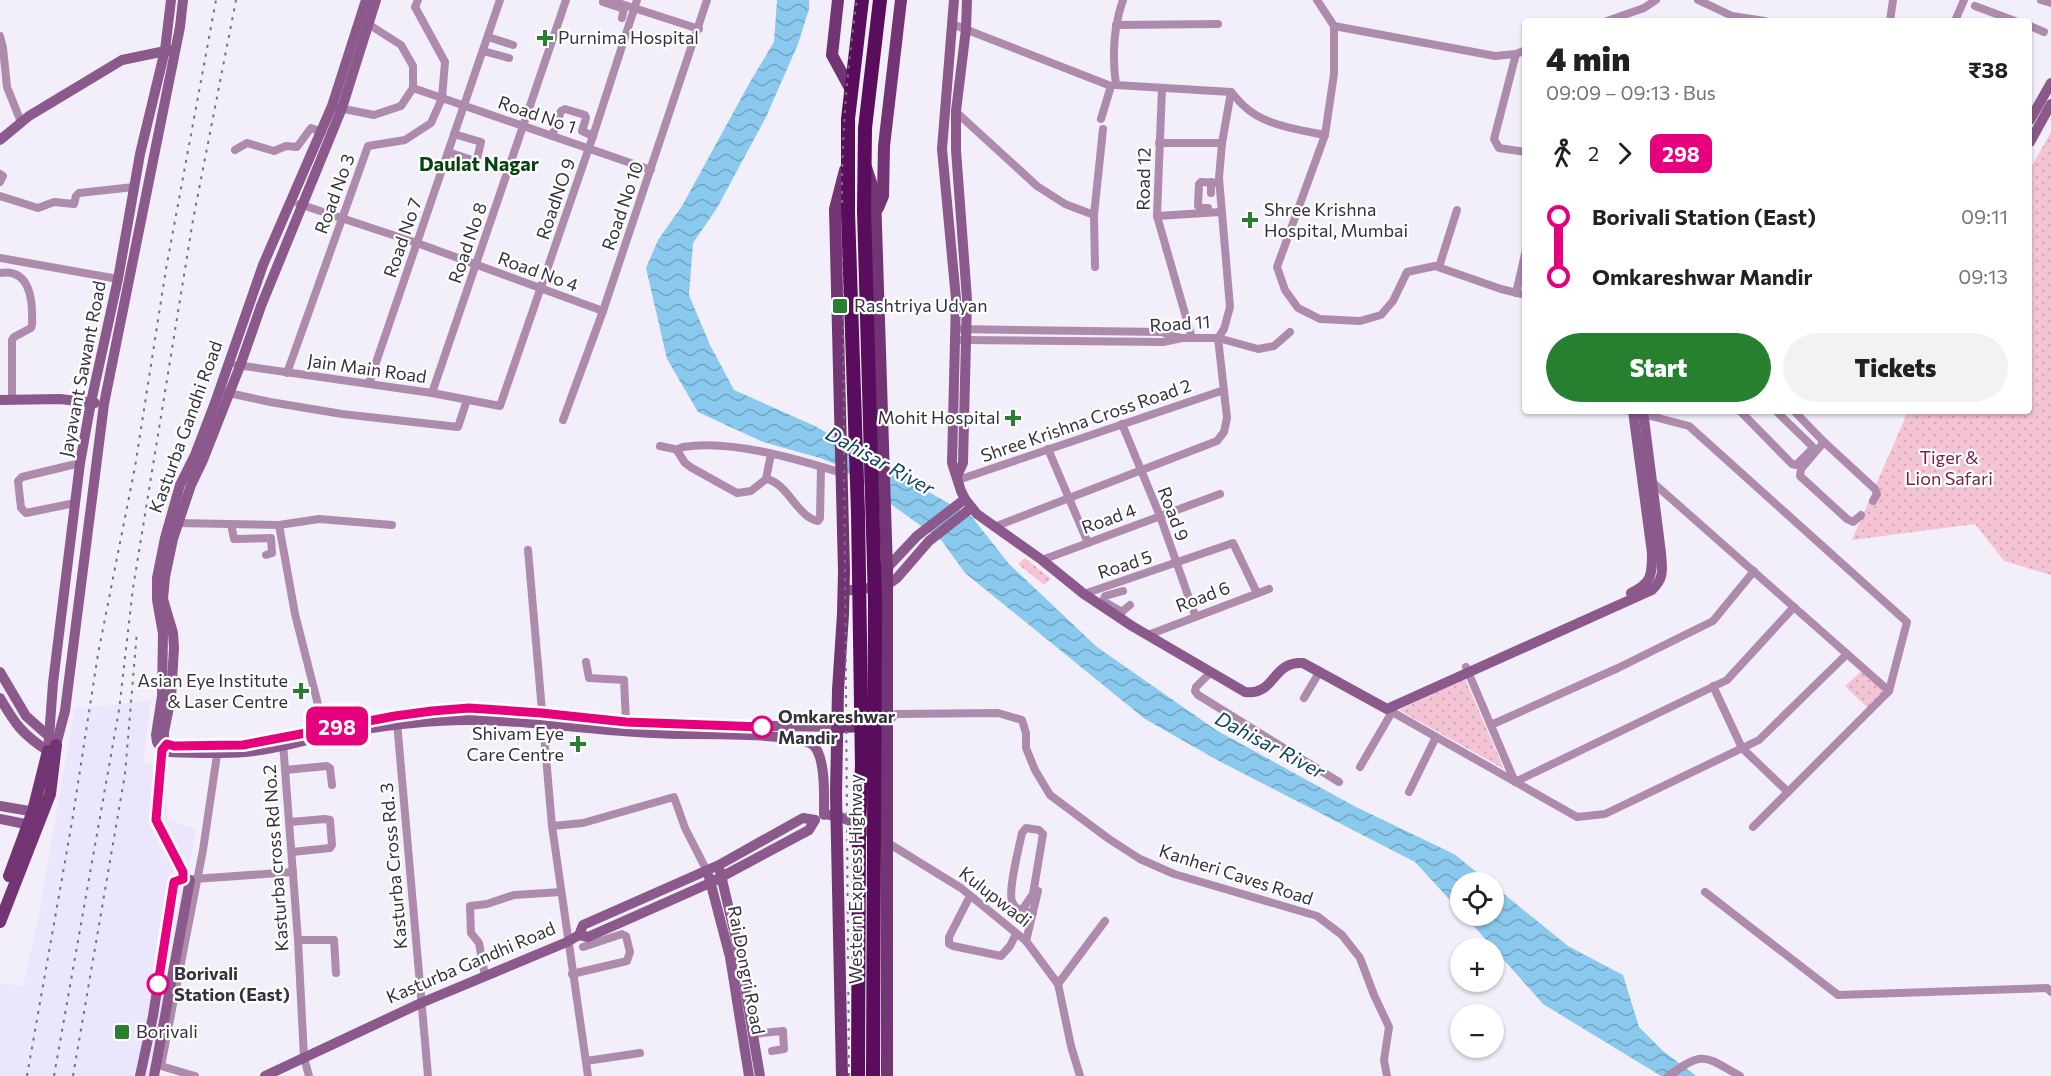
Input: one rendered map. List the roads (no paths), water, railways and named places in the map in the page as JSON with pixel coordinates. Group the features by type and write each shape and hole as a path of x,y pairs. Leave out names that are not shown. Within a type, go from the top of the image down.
{"highway":[{"name":"Western Express Highway","path":"858,1076 859,827 862,765 858,513 847,160 851,90 862,0"},
{"name":"Western Express Highway","path":"873,1076 875,602 870,212 863,162 868,96 880,0"}],"main road":[{"path":"838,0 832,56 851,90"},
{"path":"887,1076 887,568 870,212 883,196 884,146 901,0"},
{"path":"842,1076 829,807 838,727 844,571 835,209 847,160"},
{"path":"842,475 885,519"},
{"path":"838,727 887,725"},
{"path":"0,900 39,813 51,744"},
{"path":"0,922 33,825"}],"street":[{"name":"Jayavant Sawant Road","path":"51,744 65,711 104,404 170,50 171,0"},
{"name":"Jayavant Sawant Road","path":"51,744 54,675 80,463 118,279 134,187 170,50 180,27 183,0"},
{"name":"Kasturba Gandhi Road","path":"365,22 366,0"},
{"name":"Kasturba Gandhi Road","path":"235,364 260,272 297,203 337,107 365,22 376,0"},
{"name":"Road No 3","path":"287,374 368,146 405,140 431,123 442,98 445,62 415,8 418,0"},
{"name":"Road No 7","path":"369,383 489,38 500,0"},
{"name":"Road No 8","path":"432,393 566,0"},
{"name":"Road No 10","path":"563,420 603,311 707,0"},
{"path":"954,0 951,110 967,299 961,335 963,463 957,478 963,507 1042,560 1084,594 1120,614"},
{"path":"951,110 966,29 967,0"},
{"path":"1123,0 1113,46 1116,85 1231,92 1245,108 1265,119 1291,128 1325,135"},
{"path":"1317,0 1334,26 1334,74 1325,135 1277,267 1285,290 1298,308 1320,319 1359,321 1382,315 1393,301 1407,272 1435,266 1522,294"},
{"path":"1325,12 1327,0"},
{"path":"1616,18 1644,8 1656,0"},
{"path":"1698,0 1732,16 1745,18"},
{"path":"1890,18 1893,0"},
{"path":"1956,18 1964,0"},
{"path":"2041,0 2051,3"},
{"path":"609,3 628,13 699,29"},
{"path":"1975,6 2007,18"},
{"name":"RoadNO 9","path":"500,406 593,136 628,13"},
{"path":"337,107 374,115 401,106 413,88 413,66 401,45 365,22"},
{"path":"952,24 1111,86 1101,119"},
{"path":"1116,25 1218,24"},
{"path":"1334,26 1495,56 1522,52"},
{"path":"2032,27 2044,32"},
{"path":"0,36 7,87 21,122"},
{"path":"489,38 513,45"},
{"path":"0,140 21,122 122,60 170,50"},
{"path":"484,51 509,58"},
{"path":"1516,54 1494,139 1499,148 1522,151"},
{"path":"2032,116 2051,83"},
{"name":"Road No 1","path":"413,88 651,170"},
{"name":"Road 12","path":"1162,88 1157,216 1192,338"},
{"name":"Road 11","path":"961,335 1161,332 1182,338 1218,338 1224,329 1230,307 1227,259 1215,182 1231,92"},
{"path":"2032,138 2051,104"},
{"name":"Kasturba Gandhi Road","path":"190,879 183,872 156,820 165,747 157,742 156,735 167,697 168,633 157,600 157,578 165,538 174,523 180,485 199,458 224,391 272,278 322,132 337,107"},
{"path":"552,136 561,111 565,109 585,115 582,132 593,136"},
{"path":"951,110 1037,186 1065,204 1094,215"},
{"path":"235,150 247,143 274,151 286,146 297,147 311,128 322,132"},
{"path":"1095,267 1094,215 1103,129"},
{"path":"450,152 477,159 481,142 456,134"},
{"path":"1159,143 1222,143"},
{"path":"0,174 3,176 0,182"},
{"path":"1208,208 1198,206 1199,184 1215,182 1211,193"},
{"path":"0,196 38,208 54,202 74,204 79,193 134,187"},
{"name":"Road No 4","path":"297,203 417,243 540,290 603,311"},
{"path":"1439,267 1456,210"},
{"path":"1157,216 1221,212"},
{"path":"0,258 118,279"},
{"path":"1516,293 1522,267"},
{"path":"0,273 11,272 20,276 28,287 32,299 31,328 12,340 12,400"},
{"path":"260,272 272,278"},
{"path":"994,527 1217,441 1224,432 1227,418 1218,338 1258,349 1274,346 1290,332"},
{"name":"Jain Main Road","path":"235,364 287,374 369,383 500,406"},
{"name":"Shree Krishna Cross Road 2","path":"957,478 1224,390"},
{"path":"224,391 270,402 342,414 458,427 467,400"},
{"path":"0,400 60,399 104,404"},
{"path":"1360,766 1387,709 1589,615 1642,587 1651,577 1652,553 1647,479 1638,414"},
{"path":"1645,414 1689,426 1907,622 1889,691 1753,827"},
{"path":"1743,414 1794,465 1812,446 1779,414"},
{"path":"1797,414 1875,489 1877,494 1873,501"},
{"name":"Road 9","path":"1122,424 1160,516 1195,615"},
{"path":"1760,428 1771,439 1772,445"},
{"path":"1824,442 1801,469 1800,476 1847,519 1853,522 1861,515"},
{"path":"660,446 679,450 683,447 705,444 771,454 842,475"},
{"path":"1047,449 1088,543"},
{"path":"679,450 678,453 685,463 737,493 752,491 766,479 771,454"},
{"path":"1846,462 1847,467 1857,478"},
{"path":"75,503 26,513 21,508 18,481 22,477 80,463"},
{"path":"766,479 774,480 809,518 818,521 821,514 821,467"},
{"path":"1647,479 1889,691"},
{"name":"Road 4","path":"1042,560 1220,494"},
{"path":"844,571 887,568 917,536 963,507"},
{"path":"843,591 886,586 897,578 963,507"},
{"path":"174,523 279,525 319,519 393,525"},
{"path":"231,524 234,538 271,538 272,553 266,555"},
{"path":"279,525 295,614 325,732"},
{"path":"71,533 87,535"},
{"name":"Road 5","path":"1084,594 1111,590 1233,543 1257,593"},
{"path":"528,550 552,826 588,1076"},
{"path":"1491,725 1618,668 1713,621 1754,571"},
{"name":"Road 6","path":"1148,634 1269,589"},
{"path":"1123,591 1111,590 1103,601 1148,634 1245,692 1255,693 1264,689 1285,666 1295,662 1303,663 1577,817 1605,814 1759,740 1847,654"},
{"path":"1120,614 1130,605"},
{"path":"1515,782 1727,680 1794,607"},
{"path":"62,611 77,612"},
{"path":"586,662 587,675 591,679 624,680 626,722"},
{"path":"1467,670 1515,782"},
{"path":"1304,698 1320,671"},
{"path":"0,672 26,716 51,744"},
{"path":"1210,672 1196,687 1195,692 1198,695 1339,782"},
{"path":"54,675 69,676"},
{"path":"1713,686 1742,748 1788,792"},
{"path":"0,698 14,723 26,737 51,744"},
{"path":"165,747 168,752 218,750 397,721 432,711 469,708 662,734 750,735 800,740 811,743 818,750 829,807 809,830 710,883 588,937 579,935"},
{"name":"Kanheri Caves Road","path":"887,725 895,714 998,712 1022,720 1026,733 1026,748 1035,770 1050,795 1108,839 1140,859 1174,874 1317,916 1342,934 1360,958 1389,1027 1384,1060 1387,1076"},
{"path":"14,723 26,716"},
{"path":"542,718 749,727 838,727"},
{"name":"Kasturba Cross Rd. 3","path":"397,721 428,1076"},
{"path":"1409,792 1436,737"},
{"name":"Kasturba cross Rd No.2","path":"282,741 290,822 304,1058 309,1076"},
{"path":"154,1076 190,879 203,850 218,750"},
{"path":"285,770 327,766 330,768 332,785"},
{"path":"552,826 583,823 674,797 685,828 707,871"},
{"path":"0,806 39,813"},
{"name":"Kasturba Gandhi Road","path":"265,1076 421,1003 567,942 579,935 583,925 719,866 803,818 829,807"},
{"name":"Kulupwadi","path":"829,807 961,888 1026,941 1058,984 1080,1076"},
{"path":"0,819 33,825"},
{"path":"290,822 330,820 332,845 330,848 292,852"},
{"path":"1022,910 1033,894 1042,834 1039,830 1026,828 1022,833 1011,894 1016,909 1033,913"},
{"path":"719,866 739,952 743,1008 753,1034 751,1054 760,1076"},
{"name":"Rai Dongri Road","path":"707,871 743,1008 751,1054 749,1076"},
{"path":"140,1076 153,1016 174,882 293,872"},
{"path":"190,879 182,968 161,1066 195,1076"},
{"path":"1026,941 1040,886"},
{"path":"484,976 479,943 471,933 470,906 487,904 514,895 561,892"},
{"path":"1705,892 1838,995 2048,988 2051,992"},
{"path":"970,896 949,937 949,944 1001,956 1010,946 1016,934"},
{"path":"1058,984 1105,921"},
{"path":"572,974 627,961 630,956 626,936 622,934 583,947"},
{"path":"298,940 334,940 336,974"},
{"path":"753,1034 783,1031 784,1049 772,1051"},
{"path":"586,1061 640,1053"},
{"path":"1668,1076 1689,1060 1707,1058 1740,1076"}],"water":[{"path":"777,0 809,0 809,9 798,44 766,117 717,208 693,243 689,295 710,345 734,390 815,426 972,517 1009,564 1097,647 1216,730 1354,806 1454,854 1476,872 1450,872 1450,900 1415,862 1219,761 1145,719 965,573 942,541 835,464 763,442 698,412 667,359 646,268 658,240 682,206 774,42"},
{"path":"1504,894 1568,946 1623,975 1639,1027 1663,1051 1696,1076 1661,1076 1543,1004 1504,960 1504,938 1484,938 1474,926 1504,926"}],"railway":[{"path":"27,1076 72,822 98,654 135,467 166,269 216,0"},
{"path":"54,1076 119,710 133,588 193,220 236,0"},
{"path":"849,1076 842,182 846,91 857,0"},
{"path":"73,1076 125,774 137,631"}],"place":[{"name":"Purnima Hospital","path":"545,38"},
{"name":"Shree Krishna Hospital, Mumbai","path":"1250,220"},
{"name":"Rashtriya Udyan","path":"840,306"},
{"name":"Mohit Hospital","path":"1013,418"},
{"name":"Asian Eye Institute & Laser Centre","path":"301,691"},
{"name":"Omkareshwar Mandir","path":"762,727"},
{"name":"Shivam Eye Care Centre","path":"578,744"},
{"name":"Borivali Station (East)","path":"158,984"},
{"name":"Borivali","path":"122,1032"}],"district":[{"name":"Daulat Nagar","path":"479,164"}],"park label":[{"name":"Tiger & Lion Safari","path":"1949,468"}],"water label":[{"name":"Dahisar River","path":"880,461"},
{"name":"Dahisar River","path":"1270,745"}]}
